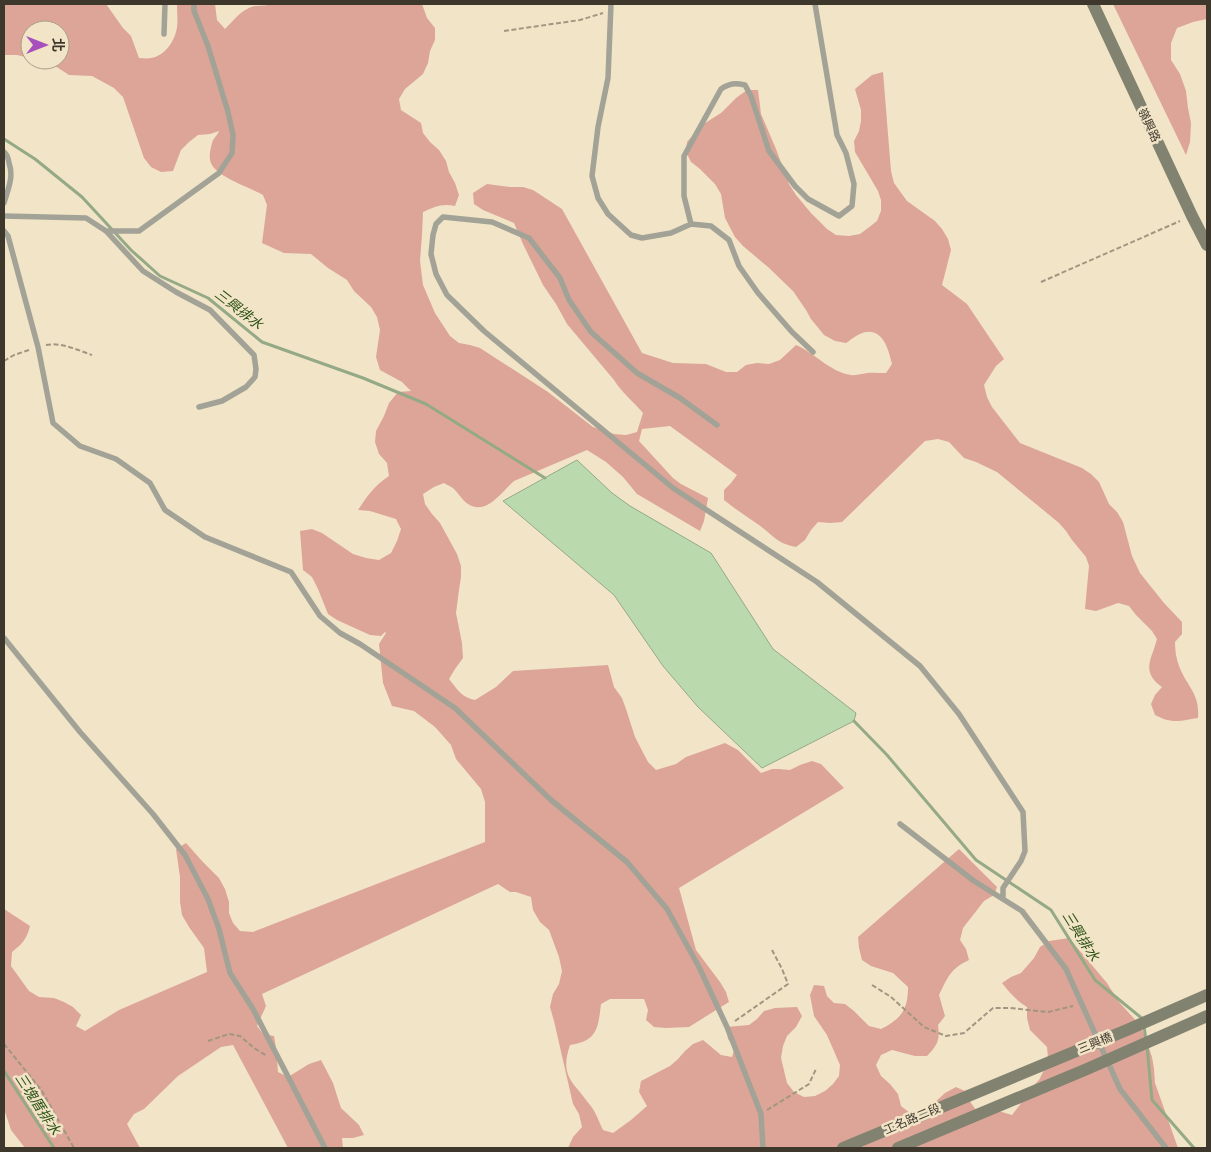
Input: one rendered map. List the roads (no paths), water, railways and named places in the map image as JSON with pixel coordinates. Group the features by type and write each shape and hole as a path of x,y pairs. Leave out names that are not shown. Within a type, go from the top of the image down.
{"main road":[{"name":"嶺興路","path":"1092,4 1207,245"},
{"name":"三興橋","path":"982,1090 1207,995"},
{"name":"三興橋","path":"992,1109 1207,1016"},
{"name":"工名路二段","path":"843,1148 982,1090"},
{"name":"工名路二段","path":"898,1148 992,1109"}],"lane":[{"path":"164,34 165,4"},
{"path":"106,231 139,231 219,173 232,153 233,135 228,112 208,46 194,11 194,4"},
{"path":"691,224 684,196 684,156 721,89 728,85 737,84 745,86 751,96 769,151 795,186 808,198 839,216 852,206 854,184 846,153 837,135 815,4"},
{"path":"611,7 608,78 598,128 592,176 598,198 608,214 631,235 642,238 671,233 691,224 711,226 729,240 739,266 758,293 792,332 813,352"},
{"path":"4,152 7,155 12,172 4,203"},
{"path":"4,216 86,218 106,231 143,271 176,292 210,310 254,355 255,377 246,387 222,401 199,407"},
{"path":"717,425 680,398 638,373 591,332 569,300 560,278 529,238 492,222 442,217 436,224 431,254 436,274 447,295 484,331 673,488 817,582 920,666 959,714 1023,812 1025,851 1021,861 1003,888 1003,899"},
{"path":"4,231 8,236 38,347 53,423 80,446 116,459 150,483 165,510 205,537 291,572 320,616 340,633 360,644 455,708 551,800 628,862 667,909 699,967 727,1027 761,1114 763,1148"},
{"path":"4,638 80,732 153,814 185,855 208,899 219,929 230,973 253,1008 325,1148"},
{"path":"900,824 974,881 1022,911 1066,969 1120,1089 1166,1148"}],"waterway":[{"name":"三興排水","path":"4,139 35,159 82,197 131,250 160,276 208,298 262,342 363,378 426,404 545,478"},
{"name":"三興排水","path":"854,721 887,755 976,860 1051,910 1095,980 1144,1020"},
{"name":"三興排水","path":"1144,1026 1146,1040"},
{"name":"三興排水","path":"1147,1046 1152,1100 1194,1148"},
{"name":"三塊厝排水","path":"4,1071 54,1148"}]}
